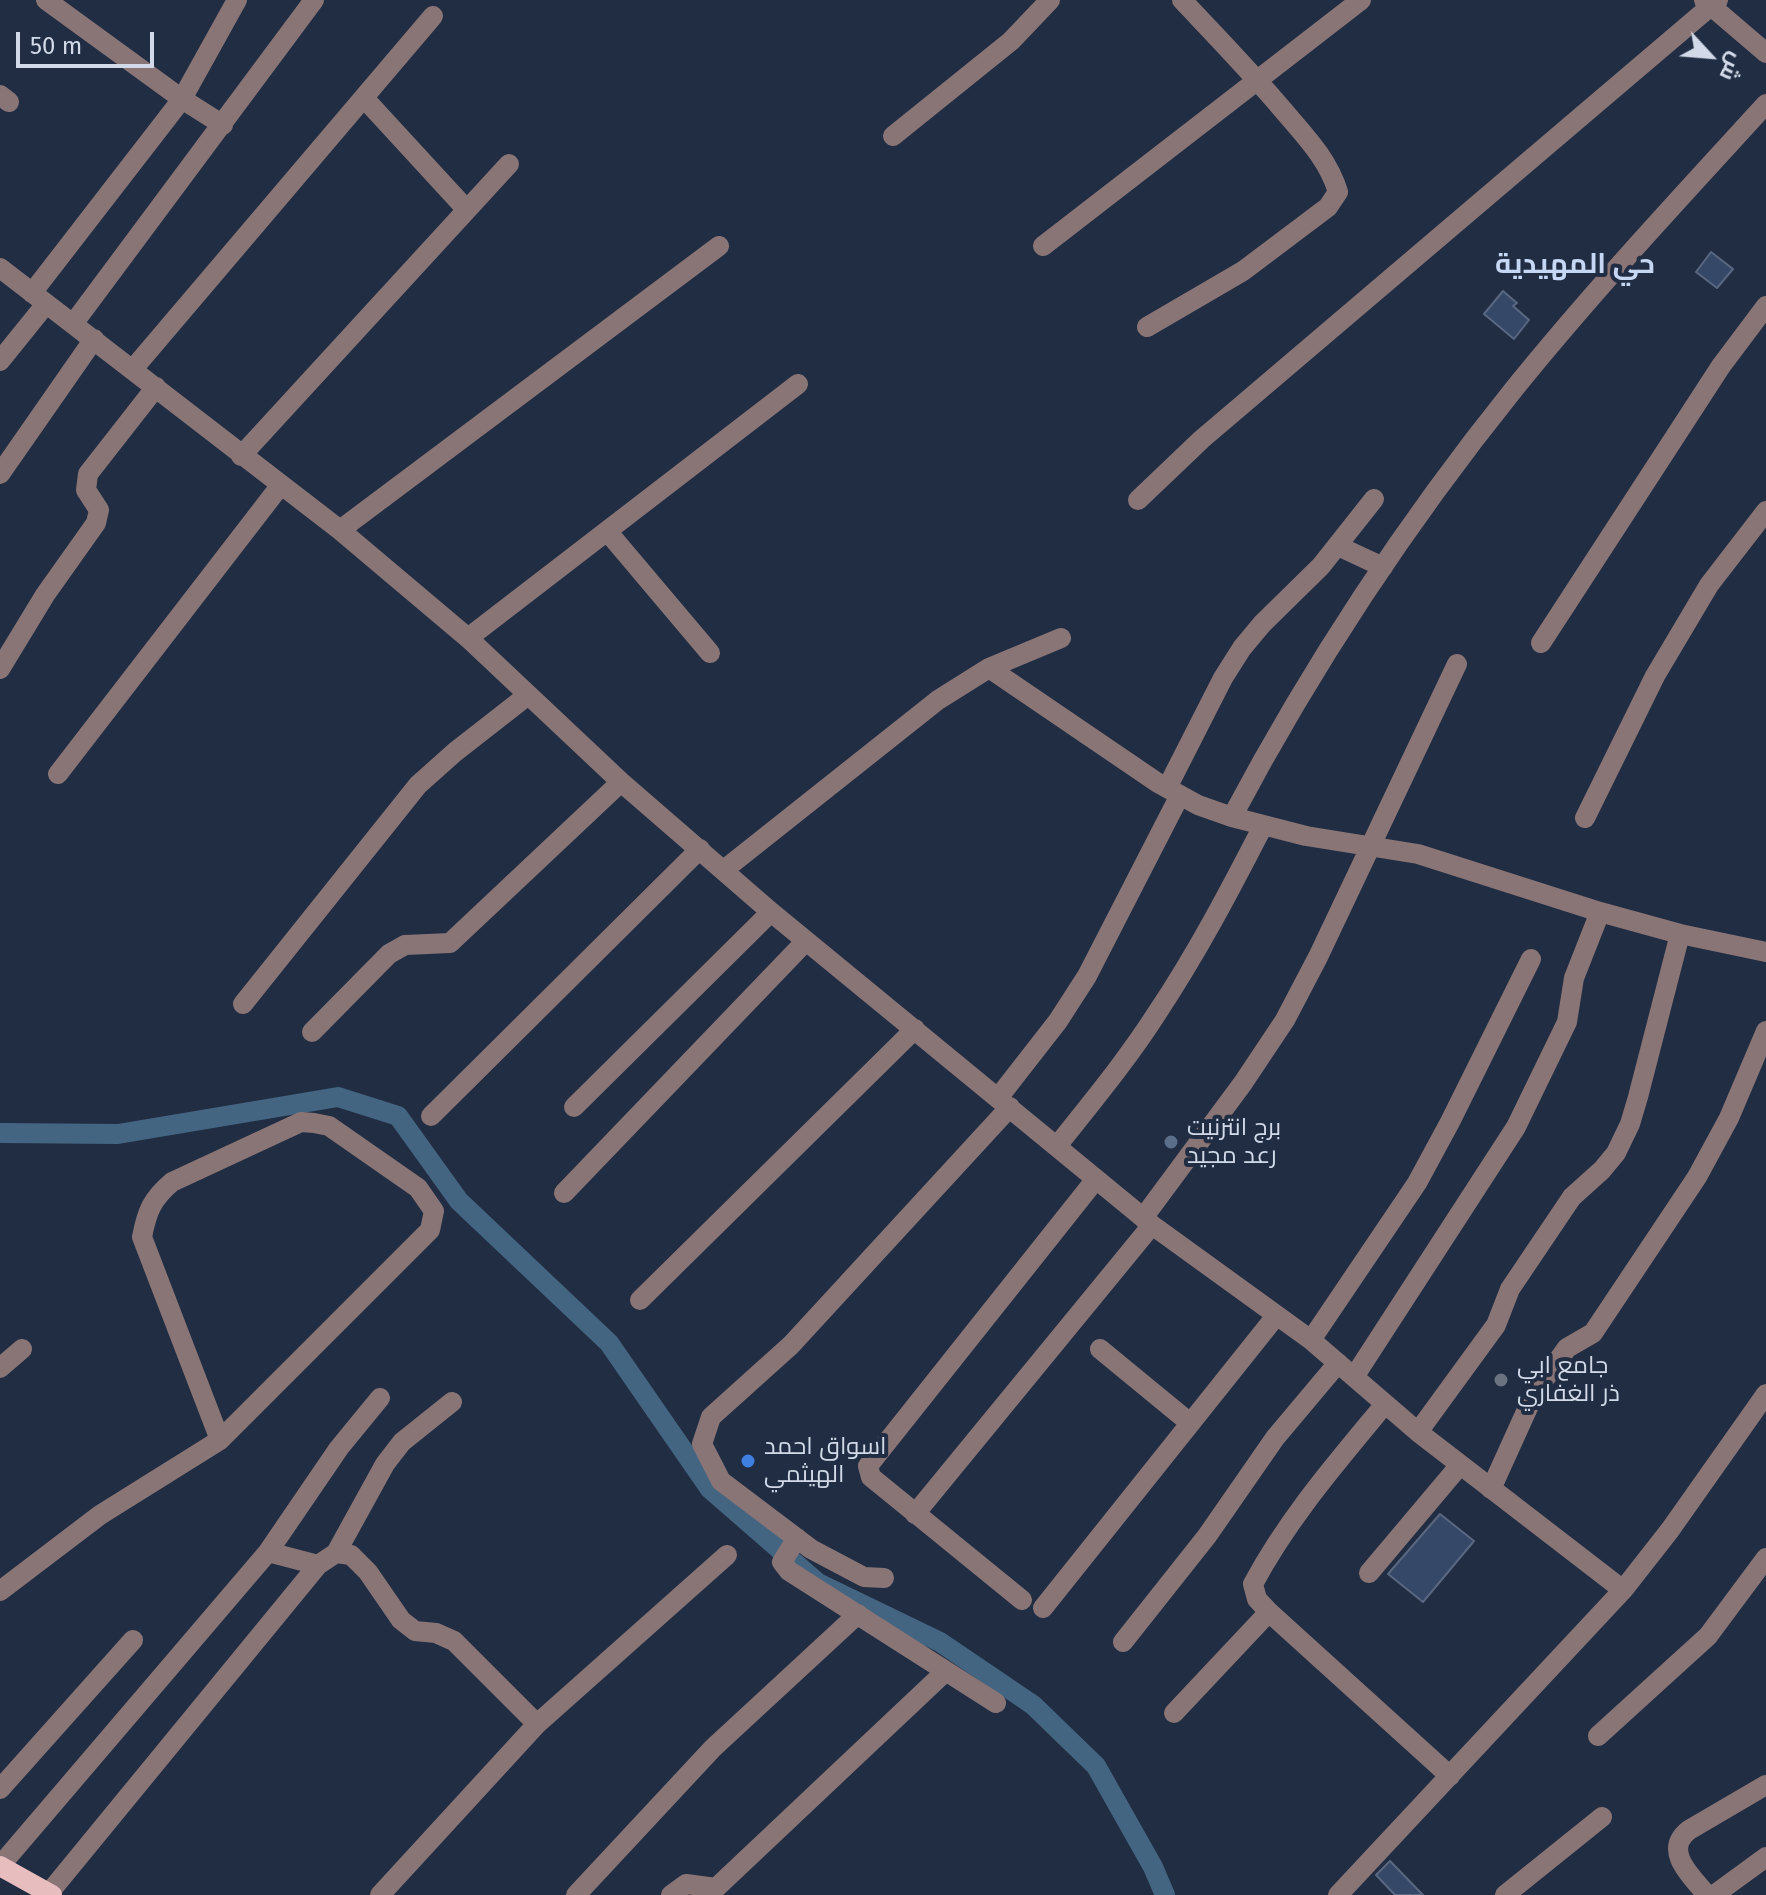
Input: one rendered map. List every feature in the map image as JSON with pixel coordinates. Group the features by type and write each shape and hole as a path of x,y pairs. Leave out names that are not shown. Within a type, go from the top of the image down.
{"main road":[{"path":"0,1866 51,1894"}],"street":[{"path":"46,0 182,99 223,125"},
{"path":"0,361 39,299 182,99 237,0"},
{"path":"73,324 314,0"},
{"path":"893,136 1011,41 1050,0"},
{"path":"1147,327 1243,271 1328,207 1338,192 1332,172 1317,150 1182,0"},
{"path":"1043,246 1361,0"},
{"path":"1138,500 1202,439 1711,2 1766,53"},
{"path":"133,369 433,16"},
{"path":"364,98 467,210"},
{"path":"1232,817 1278,732 1428,502 1514,388 1607,279 1766,104"},
{"path":"241,456 509,164"},
{"path":"340,530 719,246"},
{"path":"0,268 340,530 468,638 621,782 771,912 1147,1221 1311,1340 1418,1432 1623,1590"},
{"path":"1541,643 1713,378 1766,306"},
{"path":"0,474 94,339"},
{"path":"468,638 798,384"},
{"path":"0,669 45,595 99,516 99,510 86,490 88,474 156,387"},
{"path":"58,774 280,486"},
{"path":"884,1578 864,1577 811,1549 721,1481 702,1444 711,1417 791,1345 1004,1102 1087,976 1174,792 1223,678 1262,624 1338,546 1374,499"},
{"path":"1585,818 1663,663 1709,585 1766,511"},
{"path":"607,531 710,653"},
{"path":"1338,546 1383,567"},
{"path":"725,869 938,700 989,668 1061,638"},
{"path":"915,1514 1147,1221 1285,1020 1457,664"},
{"path":"989,668 1198,805 1263,826 1335,842 1418,854 1600,912 1680,934 1766,952"},
{"path":"243,1004 418,785 528,695"},
{"path":"312,1032 389,954 405,945 450,943 621,782"},
{"path":"1057,1146 1156,1015 1218,913 1263,826"},
{"path":"431,1116 700,849"},
{"path":"574,1107 771,912"},
{"path":"1354,1377 1516,1127 1563,1033 1574,978 1600,912"},
{"path":"1418,1432 1496,1325 1510,1289 1572,1197 1616,1153 1630,1124 1638,1097 1680,934"},
{"path":"564,1193 806,941"},
{"path":"1311,1340 1417,1183 1531,959"},
{"path":"640,1300 915,1029"},
{"path":"1491,1489 1535,1392 1567,1348 1593,1333 1697,1177 1729,1118 1766,1031"},
{"path":"0,1591 100,1515 220,1440 430,1230 434,1211 418,1188 329,1126 301,1122 172,1182 155,1196 145,1219 142,1237 220,1440"},
{"path":"1022,1600 871,1477 868,1466 1096,1179"},
{"path":"1043,1608 1276,1316"},
{"path":"0,1368 22,1349"},
{"path":"1100,1349 1190,1423"},
{"path":"1123,1642 1207,1536 1275,1438 1338,1363"},
{"path":"1338,1895 1623,1590 1760,1417 1766,1394"},
{"path":"0,1866 268,1552 339,1448 380,1398"},
{"path":"51,1894 318,1565 336,1553 393,1453 402,1442 452,1402"},
{"path":"1385,1404 1311,1495 1268,1556 1253,1584 1257,1599 1269,1612 1450,1776"},
{"path":"1369,1573 1460,1465"},
{"path":"797,1538 782,1562 789,1571 996,1703"},
{"path":"268,1552 318,1565"},
{"path":"336,1553 351,1555 368,1572 401,1620 415,1631 436,1633 454,1641 537,1724"},
{"path":"380,1895 537,1724 727,1555"},
{"path":"1598,1736 1708,1636 1766,1558"},
{"path":"1174,1713 1269,1612"},
{"path":"576,1895 713,1748 858,1614"},
{"path":"0,1789 133,1640"},
{"path":"671,1895 686,1884 716,1888 946,1671"},
{"path":"1707,1895 1680,1861 1677,1850 1680,1838 1766,1785"},
{"path":"1505,1895 1602,1817"},
{"path":"1714,1895 1766,1857"}],"building":[{"path":"1711,252 1733,269 1717,288 1696,272"},
{"path":"1503,291 1517,303 1513,306 1529,320 1514,339 1484,314"},
{"path":"1440,1514 1474,1541 1423,1602 1388,1574"},
{"path":"1390,1861 1423,1895 1395,1895 1376,1875"}],"waterway":[{"path":"0,1133 118,1134 338,1097 398,1116 459,1201 609,1343 710,1489 818,1583 940,1642 1033,1705 1096,1766 1153,1867 1165,1895"}],"place":[{"name":"برج انترنيت رعد مجيد","path":"1171,1142"},
{"name":"جامع ابي ذر الغفاري","path":"1501,1380"},
{"name":"اسواق احمد الهيثمي","path":"748,1461"}],"district":[{"name":"حي المهيدية","path":"1575,265"}]}
